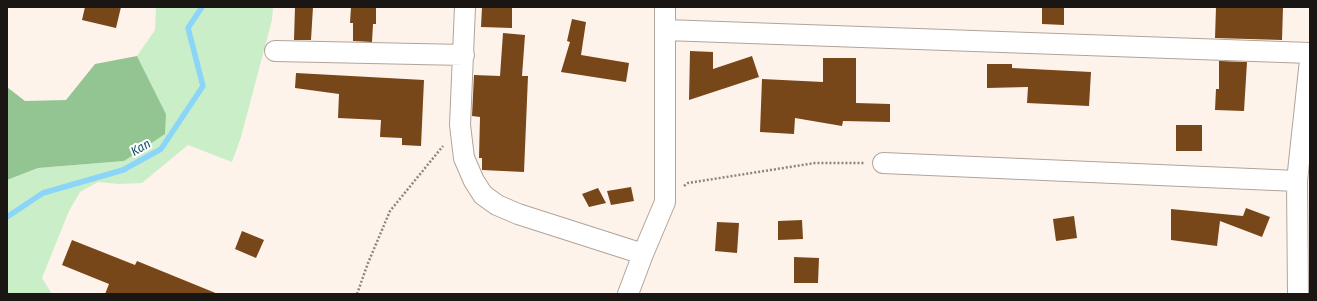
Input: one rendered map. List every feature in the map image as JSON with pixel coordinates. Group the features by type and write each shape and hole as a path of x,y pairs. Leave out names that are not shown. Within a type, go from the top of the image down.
{"street":[{"path":"465,7 460,125 464,158 474,181 483,194 496,205 518,214 643,254"},
{"path":"628,294 665,202 666,7"},
{"path":"665,30 1310,53"},
{"path":"275,51 464,56"},
{"path":"1298,294 1298,181 1310,60"},
{"path":"883,163 1298,181"}],"path":[{"path":"357,294 368,263 390,211 460,125"},
{"path":"665,202 688,183 815,163 883,163"}],"green space":[{"path":"156,7 273,7 272,20 241,137 232,162 188,145 142,183 119,184 98,182 80,192 69,211 42,278 52,294 7,294 7,180 38,168 124,161 166,114 137,56 155,30"},
{"path":"137,56 166,114 165,134 124,161 38,168 7,180 7,87 25,101 66,100 95,64"}],"building":[{"path":"85,7 121,7 116,28 82,20"},
{"path":"295,7 313,7 311,40 294,40"},
{"path":"351,7 376,7 376,24 373,24 372,42 353,41 353,23 350,23"},
{"path":"482,7 512,7 512,28 481,27"},
{"path":"1042,7 1064,7 1064,25 1042,24"},
{"path":"1216,7 1283,7 1282,40 1215,38"},
{"path":"572,19 586,22 581,55 629,63 626,82 561,72 570,42 567,41"},
{"path":"503,33 525,35 522,76 528,76 524,172 482,170 482,158 479,158 480,117 472,116 474,75 500,76"},
{"path":"690,51 713,52 713,69 752,56 759,77 689,100"},
{"path":"823,58 856,58 856,103 890,104 890,122 843,121 842,126 795,118 794,134 760,132 762,79 823,82"},
{"path":"1219,61 1247,62 1244,111 1215,110 1216,89 1219,89"},
{"path":"987,64 1012,64 1012,68 1091,72 1089,106 1027,103 1028,87 987,88"},
{"path":"296,73 424,80 421,146 402,145 402,138 380,137 381,120 338,118 339,94 295,88"},
{"path":"1176,125 1202,125 1202,151 1176,151"},
{"path":"631,187 634,201 611,205 607,191"},
{"path":"598,188 606,203 589,207 582,194"},
{"path":"1246,208 1270,217 1262,237 1220,221 1217,246 1171,240 1171,209 1243,216"},
{"path":"1074,216 1077,238 1056,241 1053,219"},
{"path":"802,220 803,239 778,240 778,221"},
{"path":"717,222 739,223 737,253 715,251"},
{"path":"242,231 264,240 256,258 235,249"},
{"path":"72,240 135,265 137,261 218,294 105,294 109,284 62,265"},
{"path":"794,257 819,258 818,283 794,283"}],"waterway":[{"name":"Kan","path":"7,217 43,193 123,170 161,149 203,86 188,28 202,7"}]}
